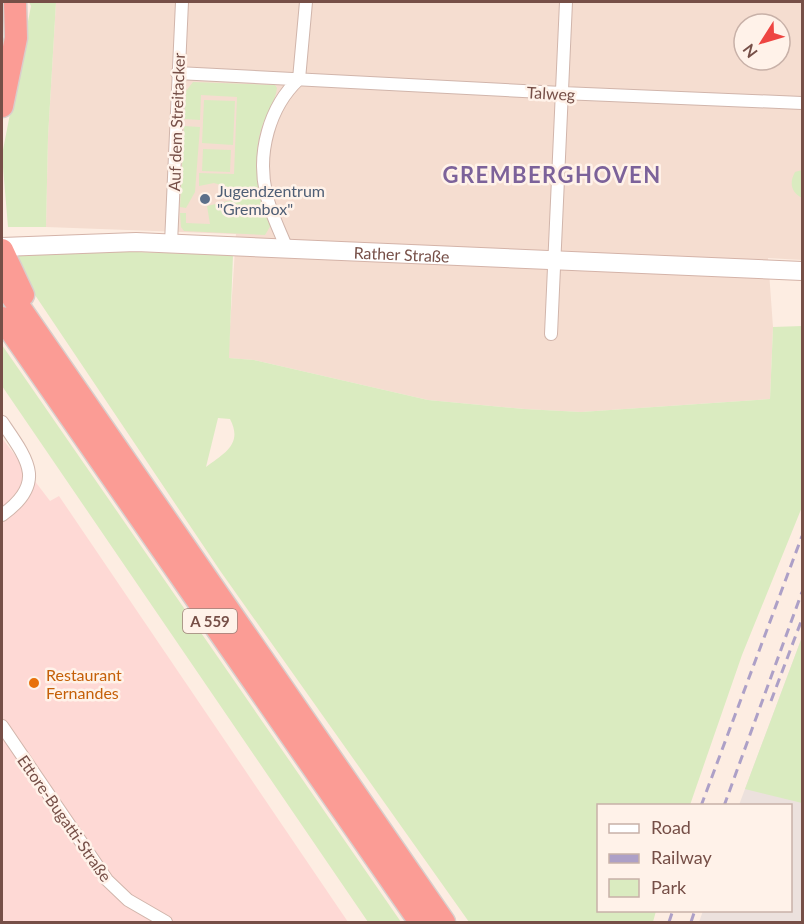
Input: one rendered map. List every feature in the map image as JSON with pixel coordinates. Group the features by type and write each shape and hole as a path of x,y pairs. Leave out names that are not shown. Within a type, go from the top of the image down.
{"highway":[{"path":"2,32 5,2"},
{"path":"2,106 16,38 15,2"},
{"path":"2,248 63,374"},
{"name":"A 559","path":"2,282 63,374 444,922"},
{"name":"A 559","path":"2,318 420,922"}],"street":[{"name":"Auf dem Streitacker","path":"171,243 182,2"},
{"path":"287,249 266,192 264,152 267,135 280,102 299,79 306,2"},
{"path":"551,334 566,2"},
{"name":"Talweg","path":"177,73 802,103"},
{"name":"Rather Straße","path":"2,248 36,243 171,243 802,271"},
{"path":"2,422 20,449 26,463 29,482 28,491 16,505 2,515"},
{"name":"Ettore-Bugatti-Straße","path":"2,726 108,880 128,900 166,922"}],"shaded area":[{"path":"56,2 802,2 802,260 768,258 773,327 770,399 581,412 524,409 428,400 254,360 228,358 236,234 46,227 48,137"},
{"path":"2,438 50,501 59,496 348,922 2,922"},
{"path":"802,637 802,922 699,922 703,912 792,912 792,804 739,804"}],"green space":[{"path":"29,2 56,2 48,137 46,227 8,227 2,155 31,6"},
{"path":"193,82 275,85 277,88 262,127 257,152 260,189 271,225 265,235 184,231 181,227 180,213 186,213 186,223 210,224 207,206 237,199 234,189 214,183 199,186 199,173 234,174 237,97 201,95 200,120 184,119 186,91"},
{"path":"204,100 235,101 233,145 202,143"},
{"path":"184,126 200,127 195,192 186,208 180,207"},
{"path":"203,149 231,150 230,172 202,171"},
{"path":"802,170 802,198 793,190 792,180 795,172"},
{"path":"104,251 233,255 229,358 254,360 428,400 581,412 770,399 773,327 802,326 802,507 742,655 690,804 597,804 597,912 656,912 653,922 469,922 221,572 35,295 16,256","holes":["218,418 230,419 234,435 230,447 206,467"]},
{"path":"2,345 401,922 368,922 2,386"},
{"path":"802,637 802,803 745,789"}],"railway":[{"path":"702,804 802,536"},
{"path":"725,804 802,592"},
{"path":"771,701 802,619"},
{"path":"669,922 672,912"},
{"path":"691,922 694,912"}],"place":[{"name":"Jugendzentrum \"Grembox\"","path":"205,199"},
{"name":"Restaurant Fernandes","path":"34,683"}],"district":[{"name":"GREMBERGHOVEN","path":"552,174"}]}
